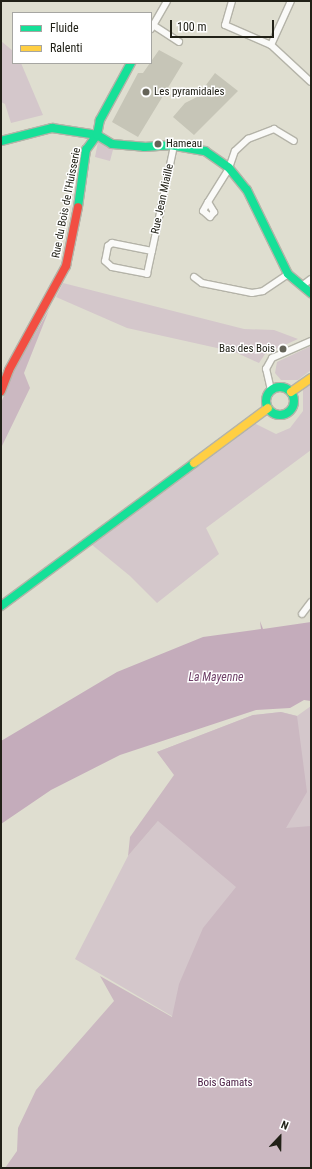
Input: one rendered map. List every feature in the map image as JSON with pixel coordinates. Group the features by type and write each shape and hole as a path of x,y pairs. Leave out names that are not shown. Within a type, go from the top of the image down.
{"street":[{"path":"167,1 152,27 179,42"},
{"path":"232,1 225,25 271,45 311,82"},
{"path":"271,45 291,1"},
{"name":"Rue du Bois de l'Huisserie","path":"1,391 9,370 66,266 73,240 85,157 97,135 100,120 130,64"},
{"path":"1,140 52,128 97,135 112,144 132,147 174,146 205,151 229,168 247,190 288,274 311,293"},
{"path":"208,202 229,168 235,150 248,139 274,129 294,141"},
{"name":"Rue Jean Miaille","path":"152,251 112,243 108,246 106,261 112,267 147,274 152,251 174,146"},
{"path":"194,277 202,283 252,293 263,291 288,274"},
{"path":"303,285 311,279"},
{"path":"271,390 283,387 291,392 294,404 288,412 275,414 268,408 266,401 271,390 266,369 272,358 311,341"},
{"path":"291,392 311,378"},
{"path":"1,606 268,408"},
{"path":"302,614 311,602"}],"shaded area":[{"path":"1,41 12,50 12,64 21,64 43,115 11,123 5,104 1,102"},
{"path":"98,142 114,146 110,161 95,157"},
{"path":"63,283 244,329 274,330 298,339 265,354 259,363 235,352 127,328 56,297"},
{"path":"311,346 311,370 298,380 281,380 275,373 277,362"},
{"path":"311,384 311,450 206,528 219,554 157,603 130,576 91,544 254,423 276,434 290,428 303,411 303,389"},
{"path":"311,706 311,972 187,1025 75,959 128,856 158,821 175,775 157,752 253,715 281,712 297,716"}],"green space":[{"path":"49,310 24,373 30,388 1,448 1,403 15,368"},
{"name":"Bois Gamats","path":"281,712 297,716 307,792 286,828 311,826 311,1168 5,1168 17,1151 18,1128 36,1090 114,1001 100,976 172,1017 179,984 203,928 236,887 158,821 128,856 130,837 174,775 157,752 253,715"}],"water":[{"name":"La Mayenne","path":"260,621 263,629 311,622 311,701 304,700 290,708 256,710 120,755 51,790 1,824 1,741 117,672 203,637 261,629"}],"building":[{"name":"Les pyramidales","path":"159,50 183,63 138,137 112,122 138,73 143,73 149,64 152,64 152,60"},
{"name":"Les pyramidales","path":"215,73 238,91 194,135 173,117 185,103 197,97"}],"traffic: fast":[{"path":"78,207 86,150 97,135 100,120 130,64"},
{"path":"1,141 52,128 97,135 112,144 144,147 170,145 205,151 229,168 247,190 288,274 311,293"},
{"path":"280,387 290,391 294,401 290,411 280,415 270,411 266,401 270,391 280,387"},
{"path":"1,606 194,463"}],"traffic: slow":[{"path":"291,392 311,378"},
{"path":"194,463 268,408"}],"traffic: jam":[{"path":"1,391 9,370 66,266 78,207"}],"place":[{"name":"Les pyramidales","path":"146,92"},
{"name":"Hameau","path":"158,144"},
{"name":"Bas des Bois","path":"283,349"}]}
